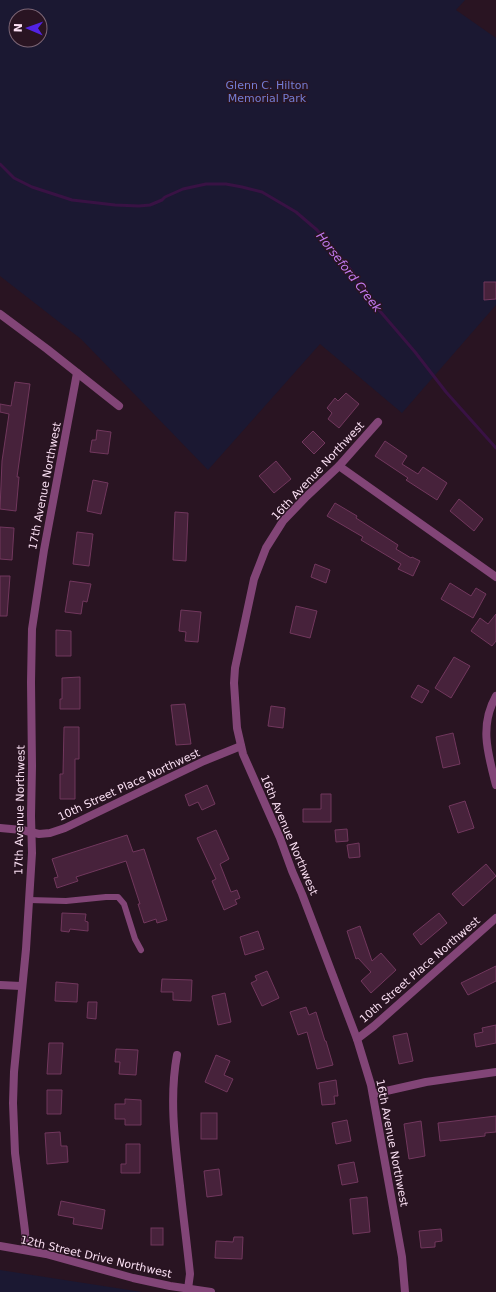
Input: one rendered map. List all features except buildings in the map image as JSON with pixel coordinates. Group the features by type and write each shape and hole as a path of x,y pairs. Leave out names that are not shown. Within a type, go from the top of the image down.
{"street":[{"path":"0,314 119,406"},
{"name":"17th Avenue Northwest","path":"26,1250 15,1153 13,1103 21,986 30,900 32,853 32,629 44,550 77,373"},
{"name":"16th Avenue Northwest","path":"378,422 339,466 283,521 266,548 254,579 240,644 234,683 237,728 241,746 302,894 357,1039 373,1094 402,1257 405,1292"},
{"path":"339,466 496,577"},
{"path":"496,696 490,709 486,730 487,748 496,782"},
{"name":"10th Street Place Northwest","path":"0,828 31,831 39,834 65,828 204,761 241,746"},
{"name":"10th Street Place Northwest","path":"357,1039 374,1026 496,918"},
{"path":"0,985 21,986"},
{"path":"177,1055 174,1072 175,1139 190,1274 188,1289"},
{"path":"373,1094 426,1082 496,1072"},
{"name":"12th Street Drive Northwest","path":"0,1246 60,1258 172,1289 188,1289 211,1292"}],"lane":[{"path":"30,900 66,901 118,897 124,904 135,939 141,950"}],"green space":[{"name":"Glenn C. Hilton Memorial Park","path":"0,0 465,0 456,10 496,38 496,305 402,413 320,344 208,470 81,339 0,276"},
{"path":"0,1270 142,1292 0,1292"}],"waterway":[{"name":"Horseford Creek","path":"0,164 14,178 32,187 72,200 115,205 150,205 183,189 206,184 226,184 262,192 296,212 317,230 351,270 373,303 415,352 446,392 496,448"}]}
